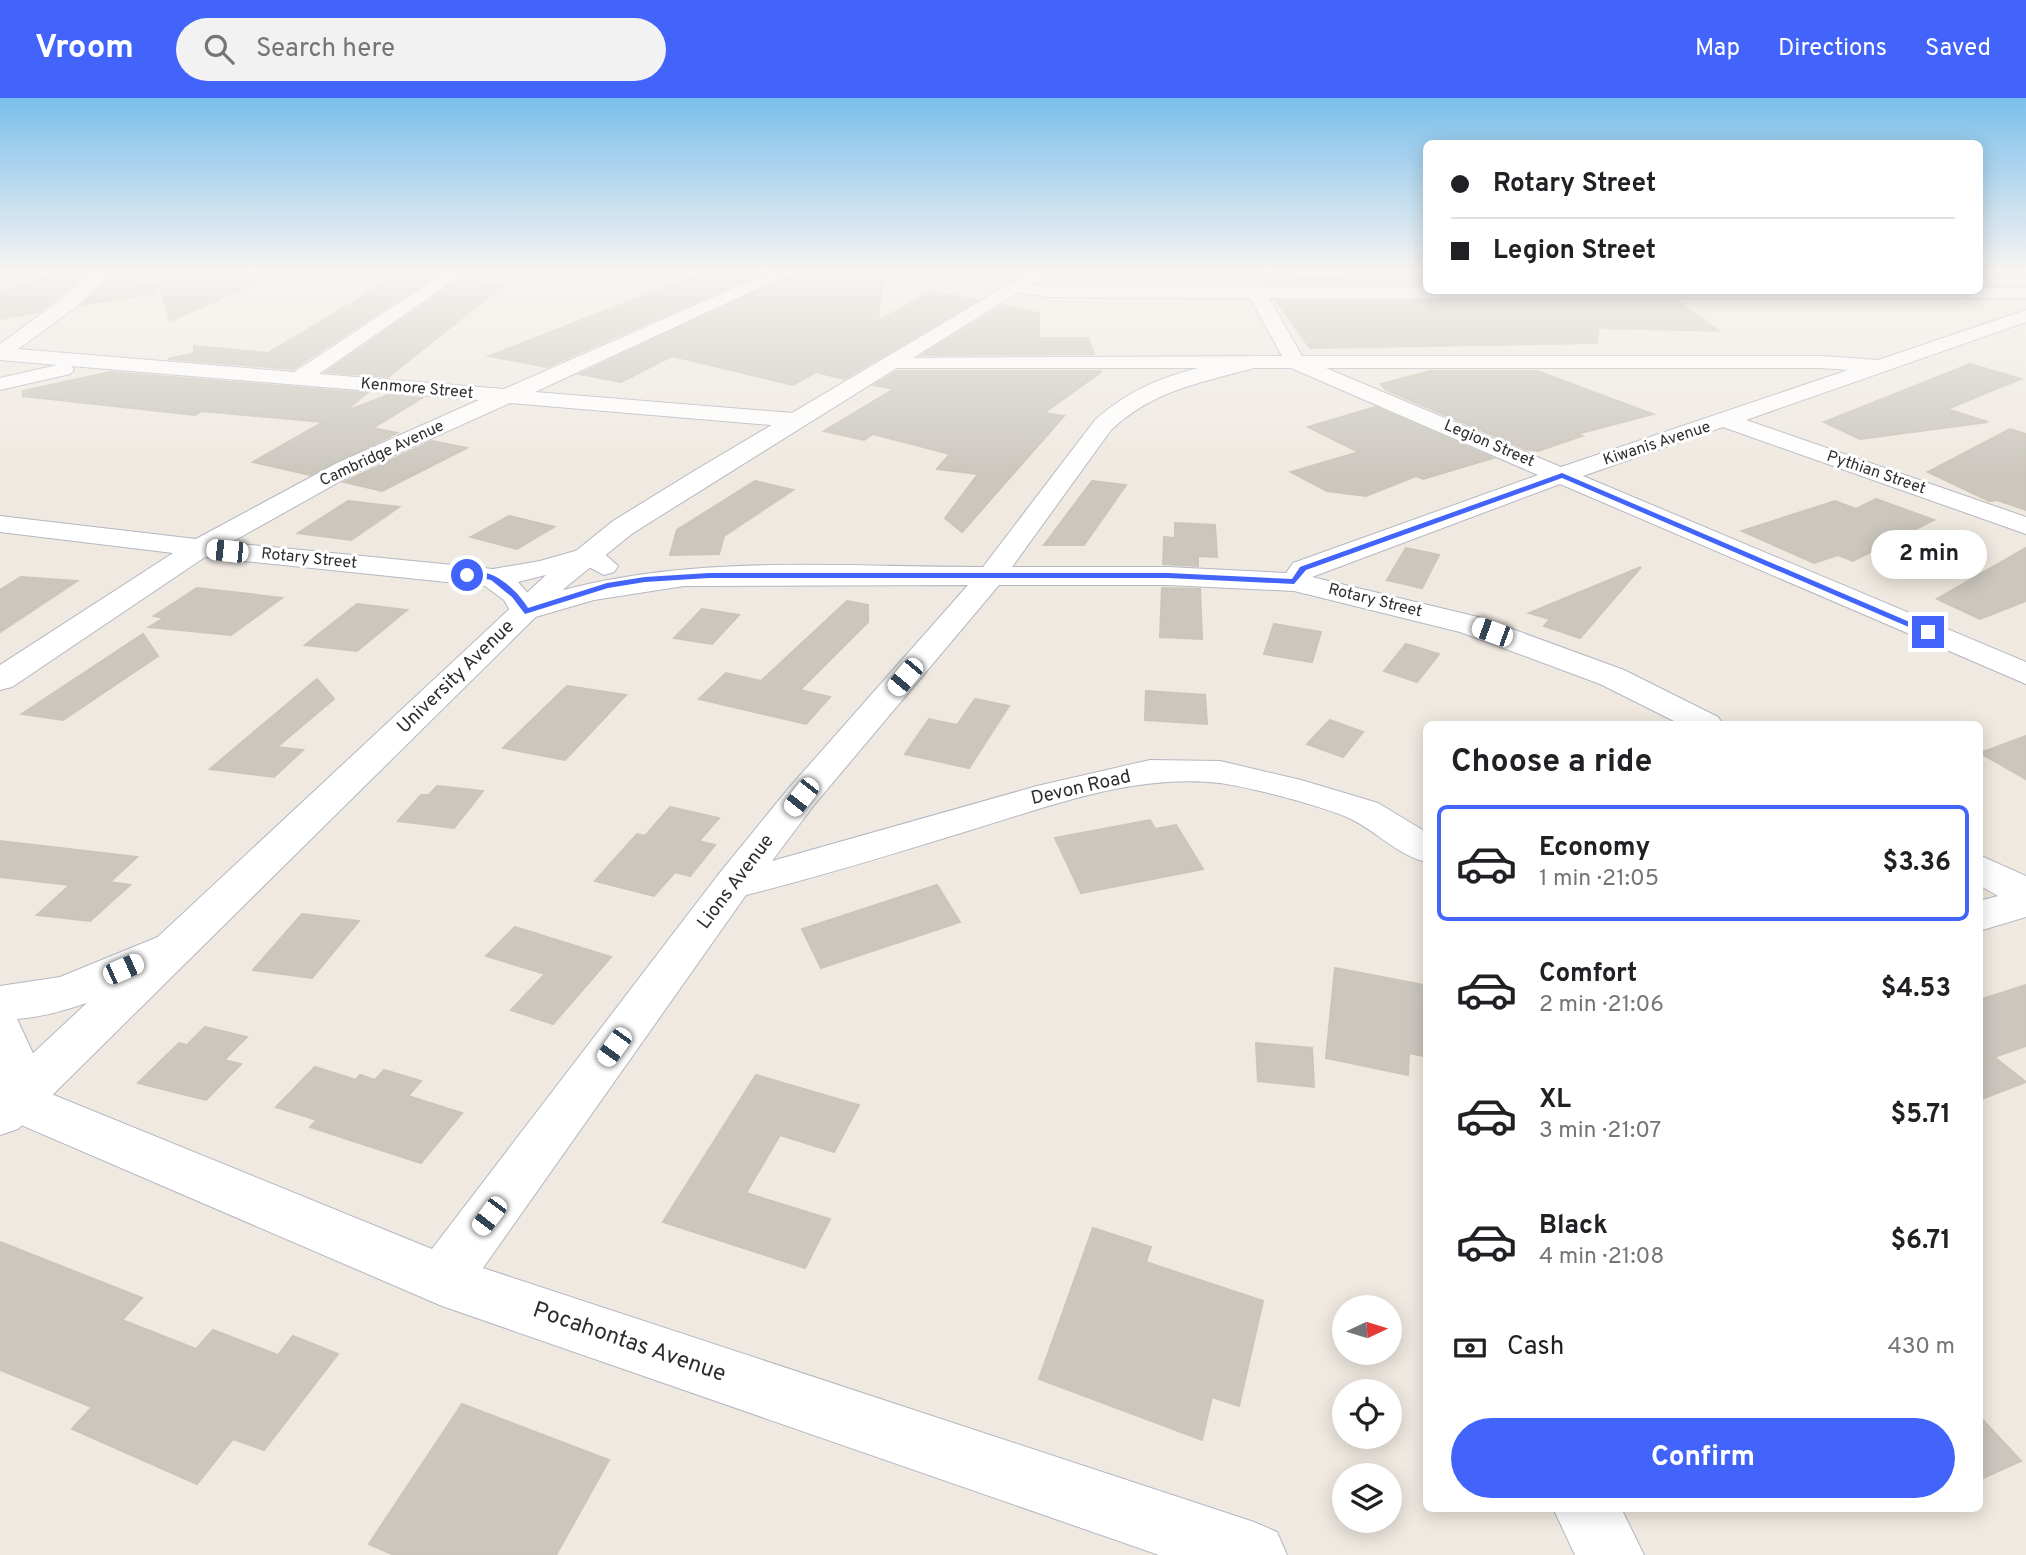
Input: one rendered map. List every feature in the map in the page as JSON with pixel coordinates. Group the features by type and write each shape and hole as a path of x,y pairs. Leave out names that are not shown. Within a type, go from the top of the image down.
{"street":[{"path":"0,354 20,339"},
{"path":"298,379 357,339"},
{"name":"Cambridge Avenue","path":"0,680 200,548 345,468 636,339"},
{"name":"University Avenue","path":"7,1108 525,611 589,555 623,527 793,420 934,339"},
{"path":"1283,339 1296,363"},
{"name":"Kiwanis Avenue","path":"1294,582 1303,569 1562,475 1727,421 1959,339"},
{"name":"Kenmore Street","path":"0,354 793,420"},
{"path":"0,384 109,362"},
{"path":"895,362 1174,371"},
{"name":"Lions Avenue","path":"442,1280 732,885 801,797 991,576 1103,425 1121,405 1174,371 1247,364 1296,363 1821,362 1880,366"},
{"name":"Legion Street","path":"1296,363 2026,674"},
{"name":"Pythian Street","path":"1727,421 2026,526"},
{"name":"Rotary Street","path":"0,524 493,578 545,569 589,555 601,565 645,579"},
{"name":"Rotary Street","path":"525,611 607,586 645,579 709,576 1168,576 1294,582 1471,625 1612,677 1700,721"},
{"path":"493,578 516,595 525,611"},
{"name":"Devon Road","path":"732,885 819,863 1050,794 1150,771 1220,772 1288,788 1365,811 1423,847"},
{"path":"1983,870 2026,893"},
{"path":"1983,915 2026,902"},
{"path":"0,1003 21,1003 71,990 174,946"},
{"path":"0,1030 13,1062 7,1108"},
{"name":"Pocahontas Avenue","path":"7,1108 442,1280 1254,1555"},
{"path":"1588,1512 1611,1555"}],"building":[{"path":"291,339 339,339 293,369 168,359 194,353 194,346 268,353"},
{"path":"374,339 436,339 388,377 326,372"},
{"path":"533,339 611,339 547,367 489,356"},
{"path":"654,339 912,339 844,379 816,372 793,385 672,356 621,382 580,374"},
{"path":"948,339 1088,339 1094,354 922,355"},
{"path":"1303,339 1598,339 1597,343 1310,348"},
{"path":"1970,364 2021,379 1947,409 1988,422 1860,439 1824,422"},
{"path":"898,371 1101,372 1044,413 1064,416 962,532 945,518 978,474 937,469 950,454 873,434 864,440 824,431 894,389 874,385"},
{"path":"1430,371 1537,371 1653,414 1577,434 1582,436 1538,451 1525,449 1386,390 1381,384"},
{"path":"110,372 367,393 344,412 388,395 422,398 373,428 397,433 310,475 253,462 323,422 202,411 195,415 23,396 23,391"},
{"path":"1375,407 1493,458 1423,479 1416,476 1366,496 1327,491 1291,472 1359,452 1308,427"},
{"path":"2010,429 2026,434 2026,510 1997,500 1989,501 1928,472"},
{"path":"432,441 467,448 382,491 344,482"},
{"path":"755,481 793,490 724,536 719,554 670,555 677,530"},
{"path":"1092,481 1126,485 1084,545 1044,545"},
{"path":"1876,499 1934,520 1853,561 1838,555 1814,563 1742,531 1835,501 1856,509"},
{"path":"348,501 399,507 351,540 298,533"},
{"path":"509,516 554,527 517,549 471,537"},
{"path":"1175,523 1215,525 1217,557 1198,556 1198,566 1163,564 1164,537 1175,538"},
{"path":"1406,548 1439,555 1422,588 1387,580"},
{"path":"2026,548 2026,601 1980,619 1937,599"},
{"path":"1641,567 1580,638 1544,626 1550,619 1529,613"},
{"path":"21,577 77,581 0,632 0,590"},
{"path":"197,588 282,598 231,635 149,627 164,618 154,616"},
{"path":"1162,588 1200,589 1202,639 1160,637"},
{"path":"847,601 868,605 868,622 800,690 830,697 806,724 699,699 726,673 761,681"},
{"path":"357,604 407,610 357,651 305,645"},
{"path":"702,609 739,615 712,644 674,638"},
{"path":"1274,624 1321,632 1312,662 1264,654"},
{"path":"143,634 158,656 63,720 22,714"},
{"path":"1406,644 1439,654 1417,682 1384,671"},
{"path":"317,679 334,699 277,747 303,750 274,777 210,769"},
{"path":"567,686 626,695 565,760 503,748"},
{"path":"1146,691 1205,695 1207,724 1145,720"},
{"path":"975,699 1009,706 969,768 905,754 929,719 957,725"},
{"path":"1330,720 1363,732 1343,757 1307,744"},
{"path":"2026,736 2026,779 1983,755 1983,752"},
{"path":"437,786 483,791 454,828 398,821 421,795 429,795"},
{"path":"670,807 719,818 699,841 715,845 690,876 675,872 654,896 595,881 637,834 645,836"},
{"path":"1150,820 1155,829 1176,825 1203,869 1081,893 1055,838"},
{"path":"0,841 137,857 110,882 130,885 90,921 37,915 70,885 0,877"},
{"path":"937,885 960,922 821,968 802,929"},
{"path":"302,914 359,921 312,978 253,970"},
{"path":"515,927 611,957 553,1024 511,1010 545,974 486,956"},
{"path":"1335,968 1423,985 1423,1056 1409,1053 1408,1075 1326,1058"},
{"path":"2026,985 2026,1046 1994,1057 2026,1082 1983,1098 1983,999"},
{"path":"205,1027 247,1037 224,1060 241,1064 206,1100 138,1083 179,1043 187,1045"},
{"path":"1256,1043 1312,1048 1314,1087 1258,1081"},
{"path":"315,1067 356,1080 360,1075 375,1080 384,1070 421,1081 408,1096 462,1113 421,1163 310,1127 317,1120 276,1107"},
{"path":"756,1075 859,1105 834,1152 780,1135 746,1193 830,1219 805,1268 663,1222"},
{"path":"1093,1228 1151,1247 1146,1262 1263,1301 1239,1406 1212,1397 1202,1440 1039,1379"},
{"path":"0,1242 142,1298 122,1320 196,1349 213,1330 278,1355 293,1336 338,1354 264,1450 233,1439 197,1484 72,1429 92,1407 0,1370"},
{"path":"462,1404 609,1460 556,1555 394,1555 369,1544"},
{"path":"1983,1420 2021,1461 1983,1478"}],"route":[{"path":"467,575 493,578 516,595 525,611 607,586 645,579 709,576 1168,576 1294,582 1303,569 1562,475 1928,632"}]}
